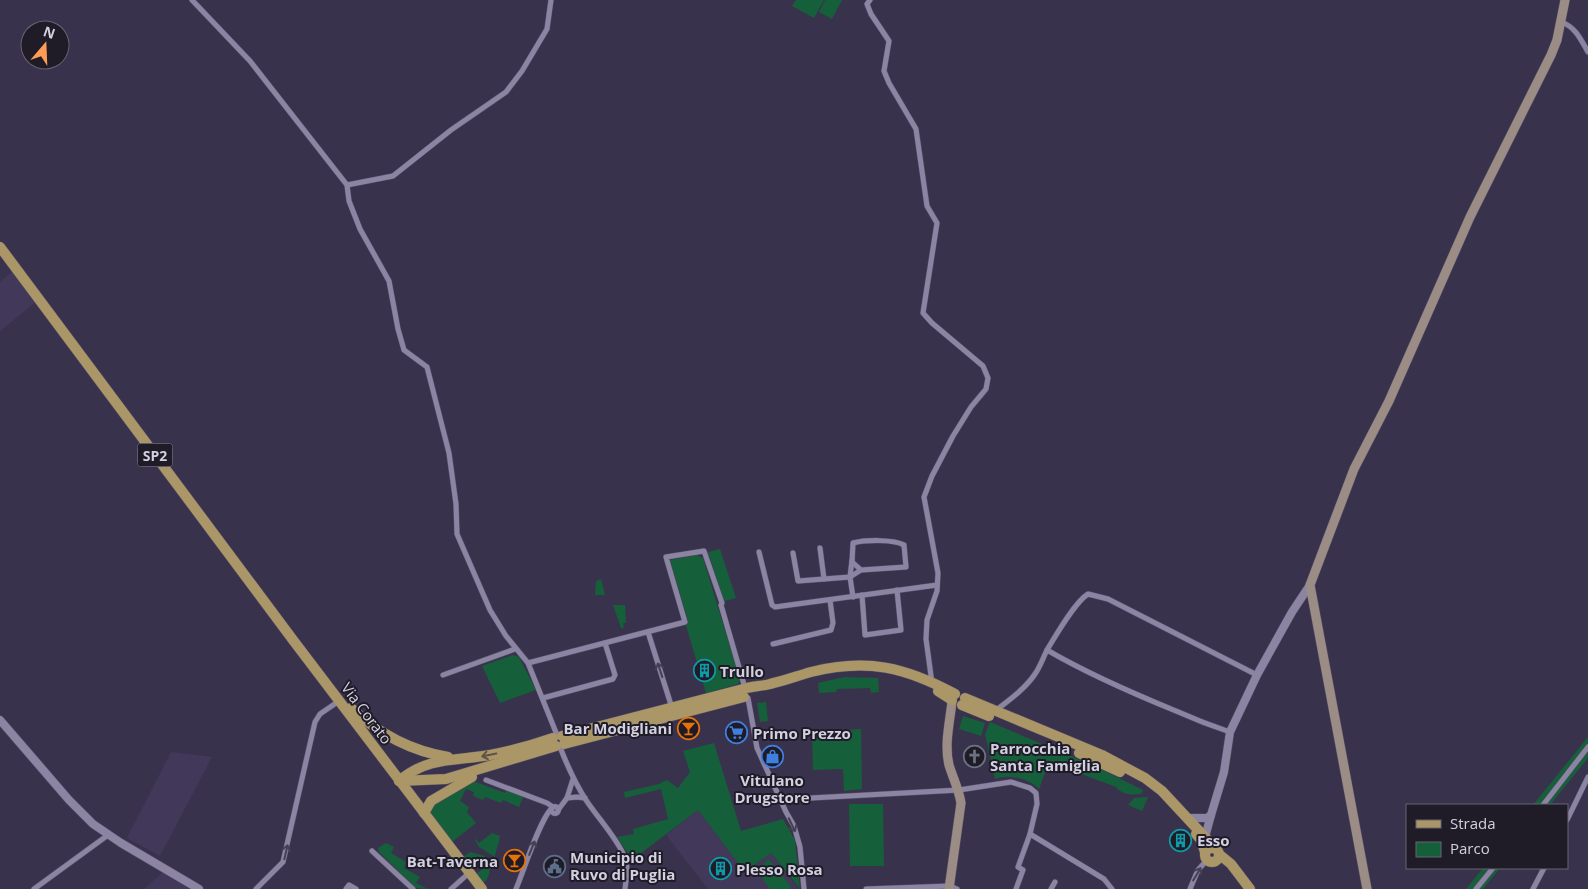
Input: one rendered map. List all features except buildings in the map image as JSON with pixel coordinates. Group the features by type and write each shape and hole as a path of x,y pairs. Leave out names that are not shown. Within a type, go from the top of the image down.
{"main road":[{"path":"1367,889 1310,585 1354,469 1389,401 1470,218 1552,56 1561,22 1564,0"},
{"name":"Via Corato","path":"0,247 310,663 482,889"},
{"path":"400,781 423,766 454,758 490,755 559,741 746,693 811,672 848,665 879,665 909,673 932,682 958,700 994,711 1102,755 1145,778 1162,791 1189,818 1205,837 1212,855 1231,864 1250,889"},
{"path":"400,781 446,780 559,741 672,708 757,692 814,676 848,670 870,669 912,678 1146,785 1158,794 1188,824 1212,855 1245,889"},
{"path":"332,691 363,719 387,736 420,750 454,758"},
{"path":"952,888 957,823 961,804 959,790 949,764 948,739 951,720 958,700"},
{"path":"424,813 431,801 490,766"}],"street":[{"path":"192,0 250,61 347,185 349,201 360,229 389,281 404,350 427,367 449,453 456,504 457,534 490,610 515,648 528,663 574,779 584,798 608,830 626,859 625,889"},
{"path":"347,185 393,176 451,130 506,92 522,71 547,29 551,0"},
{"path":"870,0 868,4 871,14 889,41 884,71 889,83 916,128 927,206 936,223 923,314 983,366 988,378 986,388 970,407 953,436 932,476 924,496 938,573 937,591 927,620 926,639 932,682"},
{"path":"1561,22 1568,24 1575,30 1588,52"},
{"path":"793,553 798,580 824,579 850,577 861,570 906,567 904,545 898,542 861,541 853,543 850,577 853,597"},
{"path":"820,548 824,579"},
{"path":"528,663 685,622 666,557 704,550 722,603 746,693 756,748 781,803 794,826 800,847 804,889"},
{"path":"759,552 772,605 775,607 937,585"},
{"path":"852,560 861,570"},
{"path":"1205,837 1224,772 1230,732 1257,675 1292,612 1310,585"},
{"path":"862,595 865,635 901,630 897,590"},
{"path":"994,711 1034,676 1047,650 1081,599 1088,594 1108,599 1257,675"},
{"path":"773,644 830,630 833,623 830,600"},
{"path":"648,632 672,708"},
{"path":"543,698 612,679 615,675 605,643"},
{"path":"443,675 515,648"},
{"path":"1047,650 1070,664 1148,701 1204,724 1230,732"},
{"path":"256,889 283,862 314,722 320,714 340,701"},
{"path":"0,720 69,800 93,824 108,835 199,889"},
{"path":"1544,804 1588,748"},
{"path":"1568,818 1588,777"},
{"path":"516,889 548,812 567,798 574,779"},
{"path":"486,780 547,803 554,809"},
{"path":"778,796 794,798 959,790 1010,782 1030,788 1036,793 1037,804 1030,834 1018,867 1023,870 1016,889"},
{"path":"567,798 584,798"},
{"path":"781,803 794,798"},
{"path":"1189,818 1207,818 1211,815"},
{"path":"1030,834 1104,879 1112,889"},
{"path":"34,889 108,835"},
{"path":"372,851 410,888"},
{"path":"1190,889 1198,870 1212,855"},
{"path":"1476,889 1492,869"},
{"path":"1534,889 1544,869"},
{"path":"451,889 469,872"},
{"path":"1051,889 1055,882"},
{"path":"346,889 349,885 356,889"},
{"path":"866,889 952,888"}],"shaded area":[{"path":"13,271 36,302 0,331 0,282"},
{"path":"171,752 212,757 160,856 127,838"},
{"path":"698,810 746,871 771,853 799,889 708,889 666,835"},
{"path":"163,872 190,889 144,889"}],"green space":[{"path":"796,0 824,0 814,18 792,6"},
{"path":"825,0 842,0 832,19 819,12"},
{"path":"720,549 736,598 724,601 708,552"},
{"path":"697,555 703,558 740,680 738,684 706,693 685,622 688,621 670,560"},
{"path":"601,579 605,595 595,595 596,581"},
{"path":"613,605 625,605 626,623 623,623 624,628 621,628"},
{"path":"513,655 519,657 536,690 500,703 482,666"},
{"path":"844,677 878,678 879,692 871,693 870,688 837,689 836,692 819,693 818,683"},
{"path":"766,702 768,721 760,722 757,703"},
{"path":"963,716 985,723 981,736 959,729"},
{"path":"990,722 1090,764 1143,790 1141,794 1124,793 1116,787 1049,762 1039,789 1035,785 1018,778 1006,777 995,779 985,734"},
{"path":"861,729 862,789 844,791 843,769 813,770 812,736 829,735 829,731"},
{"path":"1588,737 1588,758 1551,804 1534,804"},
{"path":"714,743 741,831 783,819 795,840 800,889 771,853 745,872 698,810 632,860 617,837 634,834 633,829 668,819 661,789 625,798 624,792 659,784 667,780 678,788 690,772 683,751"},
{"path":"473,781 505,793 507,788 524,795 519,807 503,800 501,803 485,797 483,800 473,796 474,792 466,789 460,801 469,807 467,812 476,823 452,842 431,815 430,807"},
{"path":"1148,797 1142,811 1128,805 1134,798"},
{"path":"849,804 883,804 884,866 850,866"},
{"path":"492,833 500,836 495,857 479,847 475,840 479,843"},
{"path":"386,843 394,847 391,853 406,862 404,868 420,877 416,883 428,889 416,888 379,852 378,848"},
{"path":"470,852 485,856 485,858 482,860 478,856 467,865 462,858"},
{"path":"769,859 791,887 789,889 770,889 756,870"},
{"path":"486,861 490,864 489,873 488,878 482,885 474,875 486,867 484,863"},
{"path":"1482,869 1499,869 1483,889 1466,889"}],"place":[{"name":"Trullo","path":"704,671"},
{"name":"Bar Modigliani","path":"688,728"},
{"name":"Primo Prezzo","path":"737,733"},
{"name":"Vitulano Drugstore","path":"772,757"},
{"name":"Parrocchia Santa Famiglia","path":"974,757"},
{"name":"Esso","path":"1181,840"},
{"name":"Bat-Taverna","path":"514,861"},
{"name":"Municipio di Ruvo di Puglia","path":"554,866"},
{"name":"Plesso Rosa","path":"720,869"}]}
